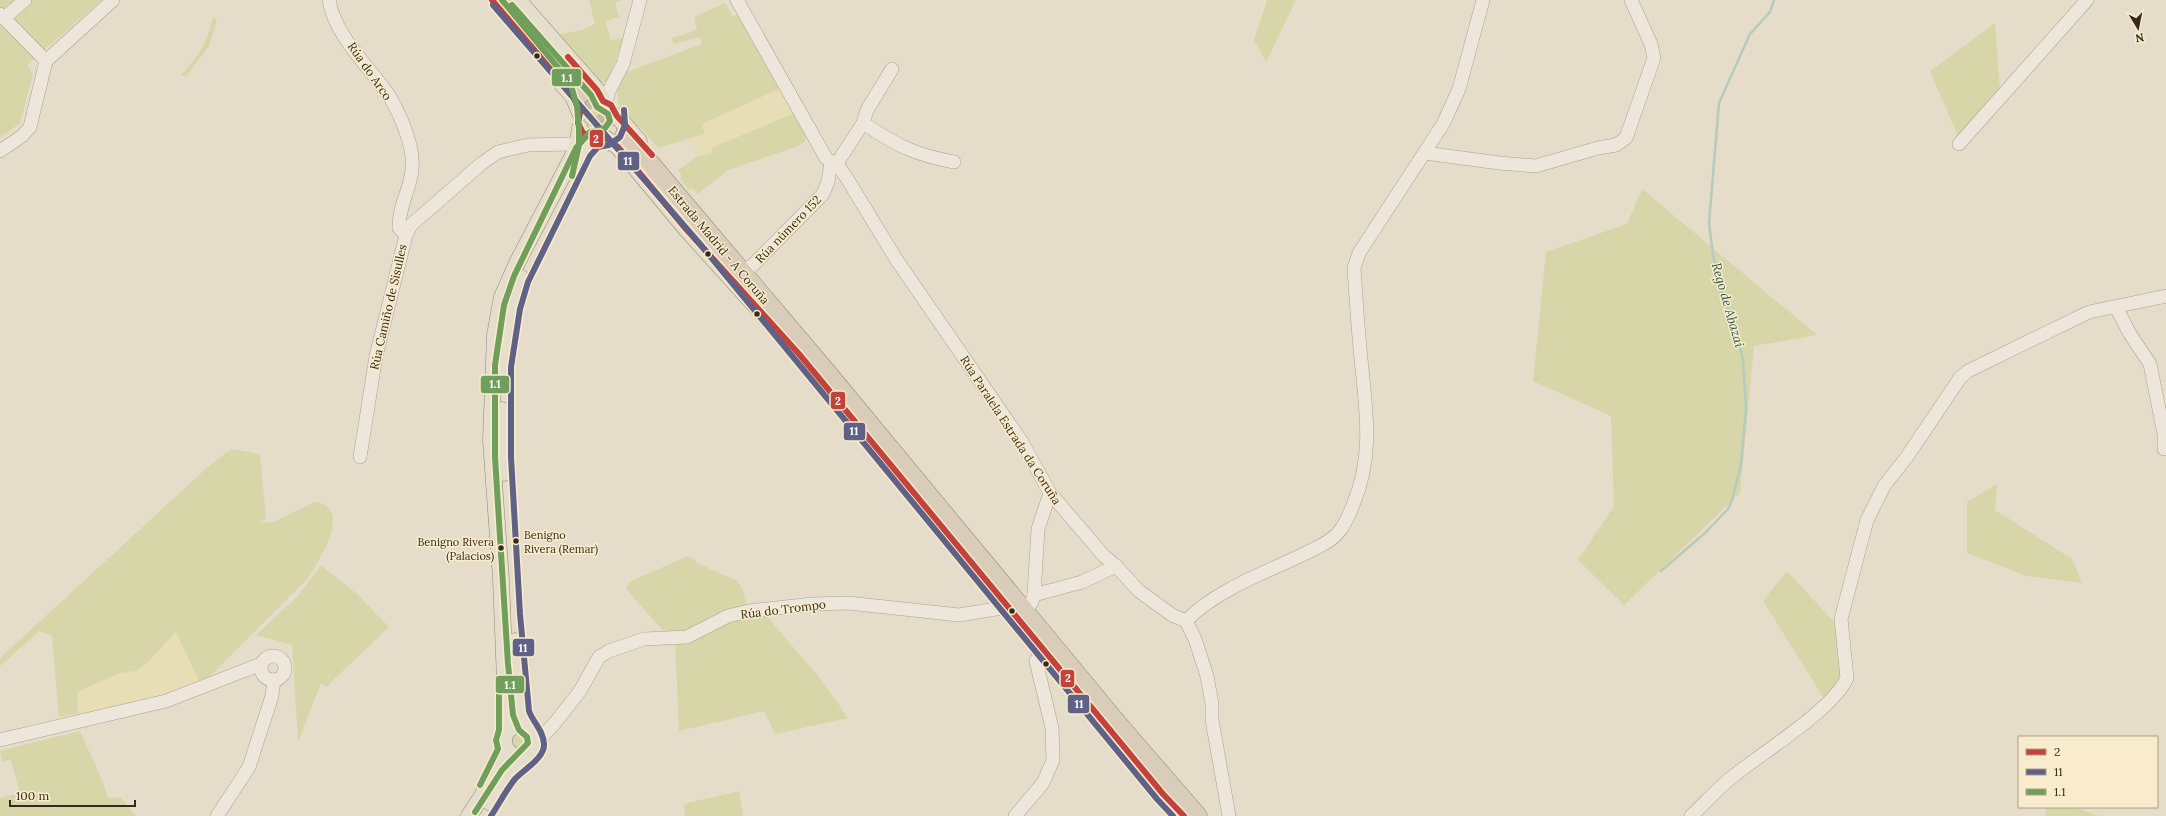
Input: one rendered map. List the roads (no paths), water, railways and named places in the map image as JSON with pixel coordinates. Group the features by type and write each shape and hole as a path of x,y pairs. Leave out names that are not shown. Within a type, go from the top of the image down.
{"highway":[{"path":"499,0 583,92 508,0"},
{"name":"Estrada Madrid - A Coruña","path":"611,137 706,239 1022,604 1166,781 1198,816"},
{"name":"Estrada Madrid - A Coruña","path":"1022,604 1042,649 1163,794 1184,816"}],"main road":[{"path":"492,0 573,96 583,133 611,137"},
{"path":"518,0 605,101 615,110 618,116 708,220 746,269 803,351"},
{"path":"563,85 569,108 571,144 564,174"},
{"path":"469,816 488,787 506,750 504,740 507,731 501,579 491,441 495,335 502,297 517,262 577,148 580,120 589,102 605,101"},
{"path":"526,726 521,713 518,682 502,440 502,393 507,332 514,295 583,152 611,137 610,136 617,127 618,116"},
{"path":"482,816 508,775 534,750 536,739 531,729 526,726 516,725 507,731"},
{"path":"506,750 516,757 525,757"}],"street":[{"path":"25,0 2,16 46,61"},
{"path":"0,151 22,136 30,127 46,61 112,0"},
{"name":"Rúa do Arco","path":"329,0 334,17 347,40 390,98 410,145 413,170 399,218 399,228 406,235"},
{"path":"605,101 623,64 640,0"},
{"name":"Rúa Paralela Estrada da Coruña","path":"737,0 826,158 852,185 896,259 1022,442 1050,492 1104,556 1140,591 1172,615 1186,621"},
{"path":"1229,816 1212,720 1212,704 1207,676 1195,639 1186,621 1199,607 1276,566 1320,546 1338,534 1346,522 1364,475 1367,454 1367,423 1354,268 1358,253 1425,153 1443,124 1460,89 1483,0"},
{"path":"1425,153 1499,163 1536,166 1598,148 1616,145 1626,138 1654,58 1651,44 1631,0"},
{"path":"1960,144 2087,0"},
{"path":"833,164 863,123 867,110 892,68"},
{"path":"863,123 885,138 915,153 954,162"},
{"name":"Rúa Camiño de Sisulles","path":"360,457 376,356 406,235 421,216 481,164 498,152 528,144 571,144"},
{"name":"Rúa número 152","path":"746,269 753,265 822,194 828,182 833,164"},
{"path":"1691,816 1735,775 1818,712 1844,686 1847,678 1841,619 1866,520 1884,486 1906,458 1960,378 1974,368 2088,312 2166,296"},
{"path":"2116,307 2130,334 2150,364 2164,434 2164,449"},
{"path":"1022,604 1038,529 1050,492"},
{"name":"Rúa do Trompo","path":"536,739 541,738 554,724 580,691 599,657 609,651 644,638 686,637 728,616 749,611 813,604 848,603 959,615 1022,604 1082,582 1116,566"},
{"path":"1015,816 1043,782 1053,760 1052,728 1036,661 1042,649"},
{"path":"0,740 166,701 261,664 268,656 276,656 282,660 285,670 281,677 274,680 264,677 261,671 261,664"},
{"path":"217,816 249,767 272,696 274,680"}],"waterway":[{"name":"Rego de Abazai","path":"1661,571 1705,533 1728,509 1732,500 1741,464 1746,409 1743,360 1737,335 1723,297 1713,255 1709,223 1719,103 1750,34 1770,12 1774,0"}],"tunnel":[{"path":"581,94 619,138"}],"place":[{"name":"Benigno Rivera (Remar)","path":"516,541"},
{"name":"Benigno Rivera (Palacios)","path":"501,548"}]}
